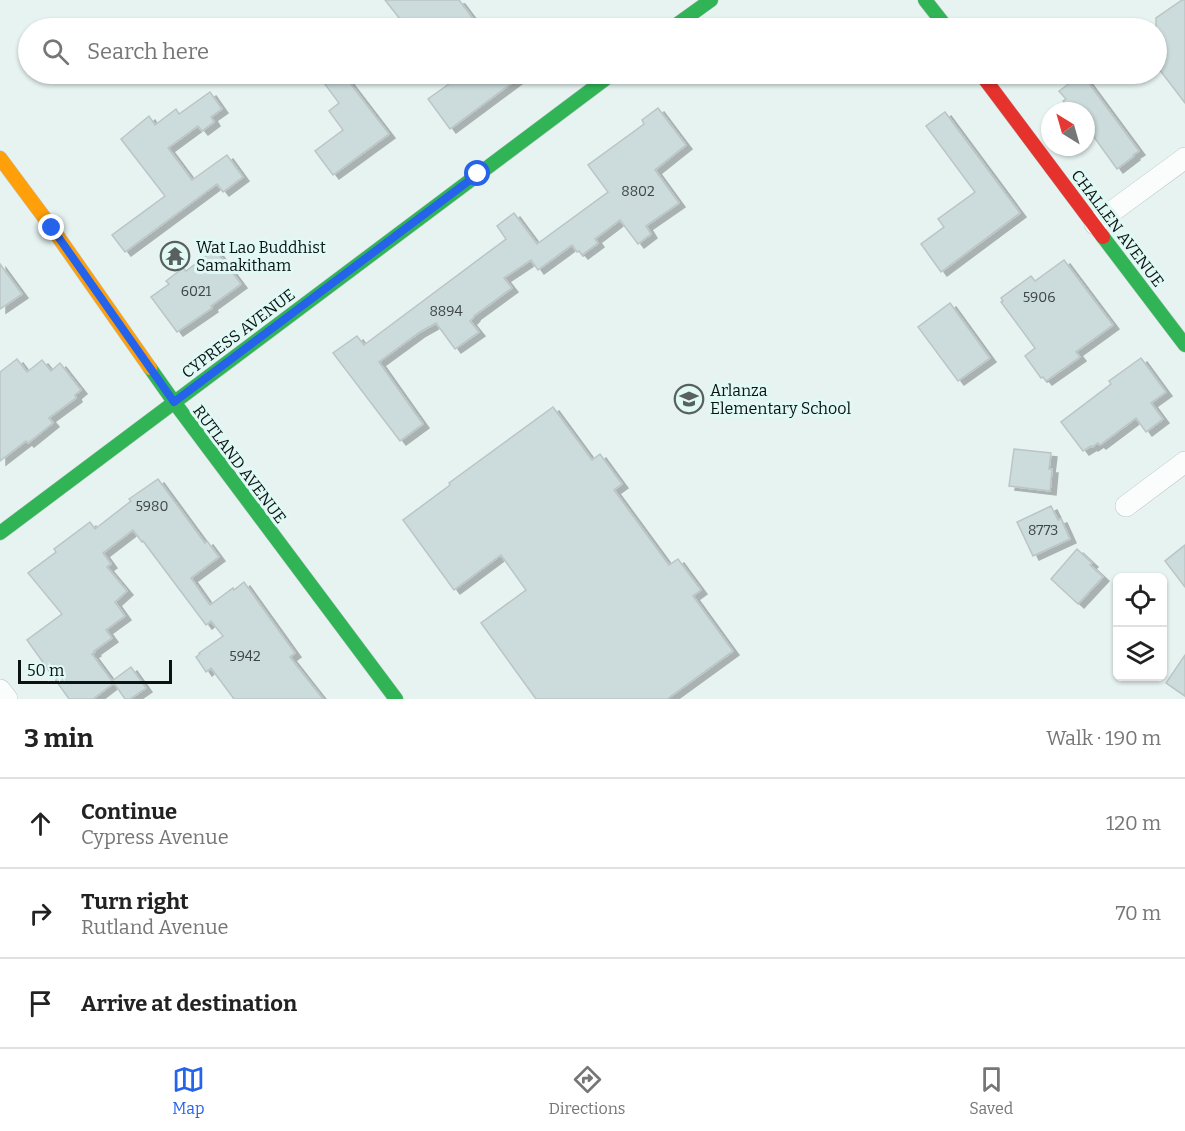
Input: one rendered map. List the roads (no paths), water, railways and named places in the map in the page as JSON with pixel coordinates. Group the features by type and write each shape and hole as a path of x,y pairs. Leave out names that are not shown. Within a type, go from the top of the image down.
{"street":[{"path":"686,18 711,0"},
{"path":"926,0 940,18"},
{"name":"CYPRESS AVENUE","path":"0,533 599,84"},
{"name":"CHALLEN AVENUE","path":"989,84 1185,345"},
{"name":"RUTLAND AVENUE","path":"0,158 174,402 396,699"},
{"path":"1095,224 1185,158"},
{"path":"1126,506 1185,462"},
{"path":"0,690 7,699"}],"place":[{"name":"Wat Lao Buddhist Samakitham","path":"175,256"},
{"name":"Arlanza Elementary School","path":"689,399"}]}
